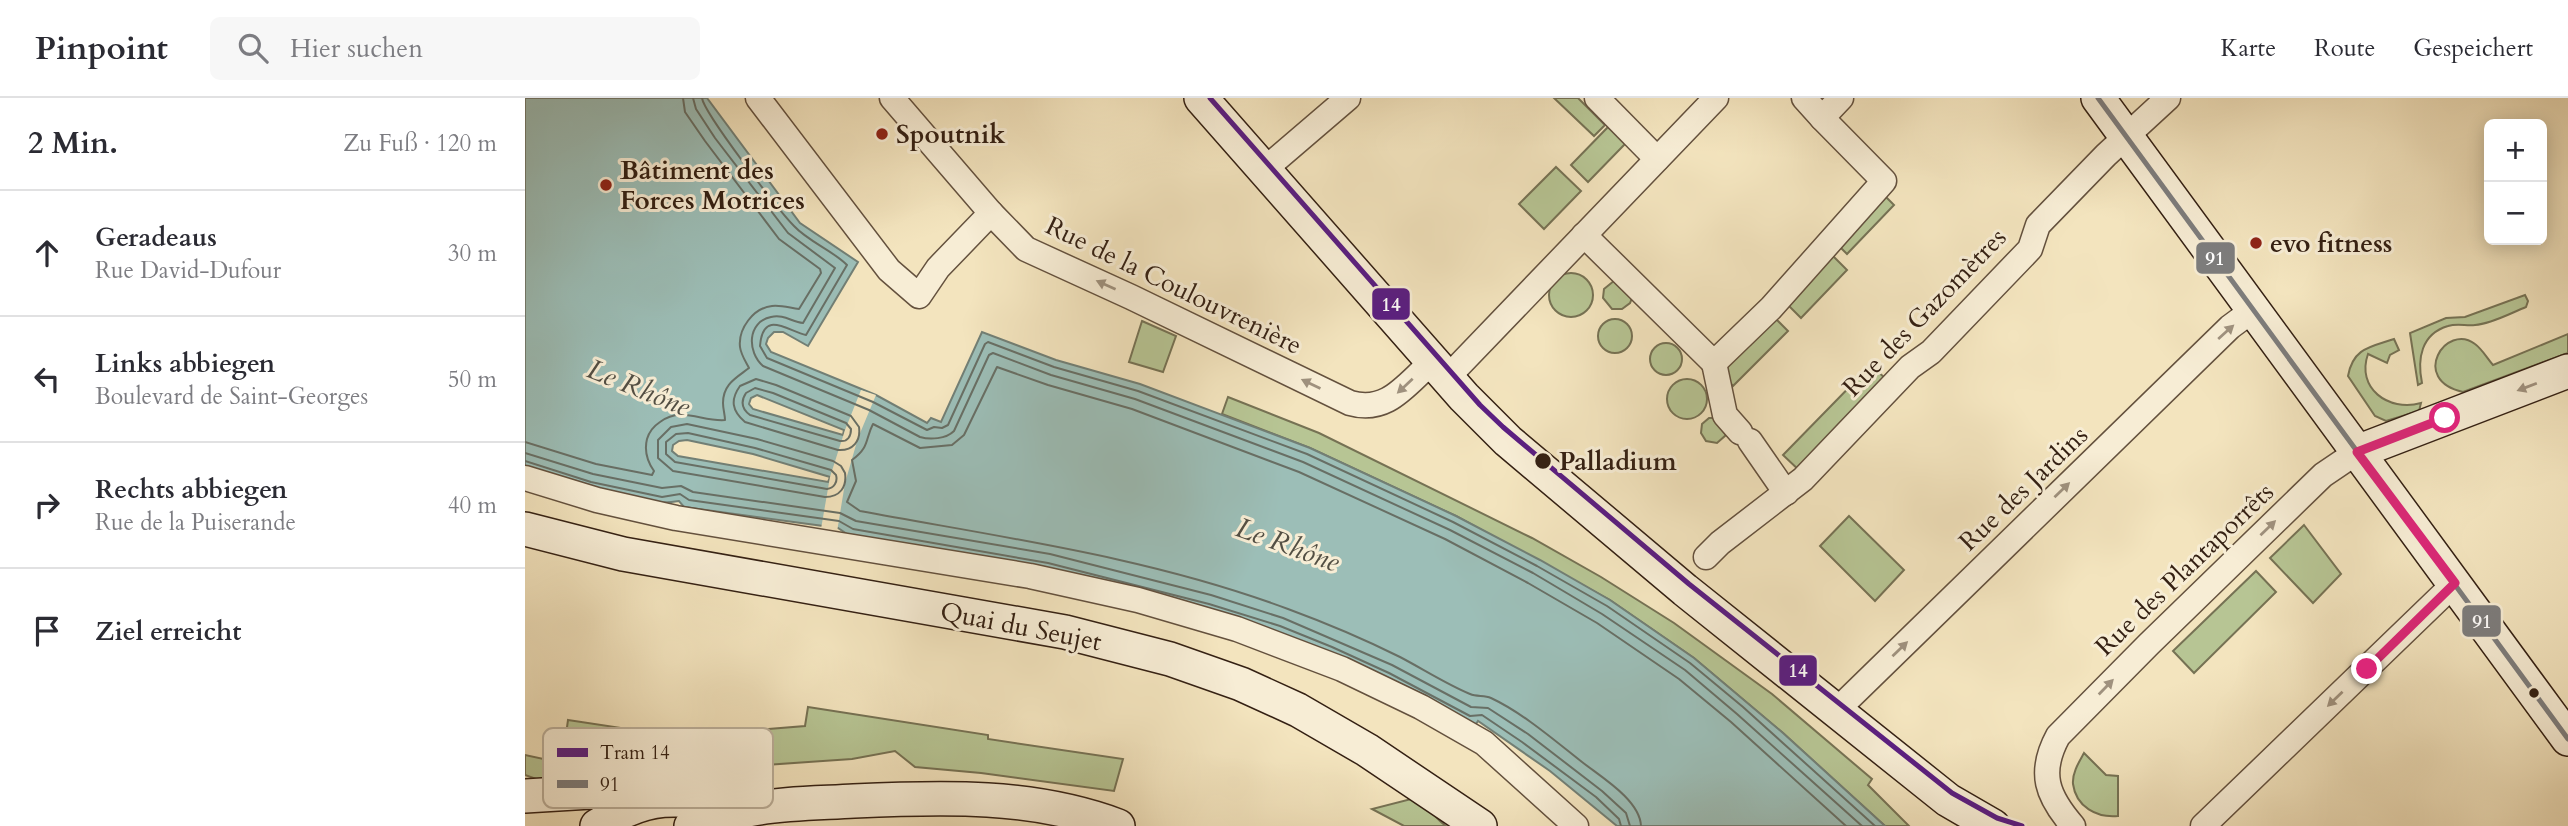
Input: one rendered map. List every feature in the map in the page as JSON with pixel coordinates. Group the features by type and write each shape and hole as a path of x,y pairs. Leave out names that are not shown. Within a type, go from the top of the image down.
{"street":[{"name":"Rue de la Coulouvrenière","path":"892,98 991,214 1026,250 1132,296 1362,407 1384,403 1448,366 1584,235 1716,98"},
{"path":"1201,98 1273,162 1448,366 1475,409 1508,441 1685,590 1948,800 1993,826"},
{"path":"1273,162 1348,98"},
{"path":"1597,98 1657,159"},
{"path":"1714,363 1771,308 1884,181 1804,98"},
{"path":"1822,118 1841,98"},
{"path":"2098,98 2568,739"},
{"name":"Rue des Gazomètres","path":"1706,557 1720,543 1803,480 1910,367 1931,352 2030,249 2038,225 2126,136 2168,98"},
{"path":"765,101 889,270 919,296 938,268 991,214"},
{"path":"1584,235 1714,363 1725,415 1745,437 1786,493"},
{"name":"Rue des Jardins","path":"1836,711 2230,327 2253,310"},
{"path":"2357,452 2568,371"},
{"name":"Rue des Plantaporrêts","path":"2073,826 2054,802 2047,778 2049,752 2058,736 2323,475 2357,452"},
{"name":"Quai du Seujet","path":"525,478 597,500 665,516 945,561 1083,588 1188,614 1284,646 1342,669 1421,707 1484,743 1576,826"},
{"name":"Quai du Seujet","path":"525,528 623,554 1065,632 1170,659 1241,684 1298,710 1367,750 1480,826"},
{"path":"2203,826 2455,583"},
{"path":"525,796 543,795"},
{"path":"773,807 931,798 1000,800 1058,808 1118,826"},
{"path":"597,826 629,808"},
{"path":"653,808 690,819 762,808"},
{"path":"671,808 690,819"}],"green space":[{"path":"1554,98 1578,98 1605,125 1594,136"},
{"path":"1608,127 1625,144 1588,182 1571,165"},
{"path":"1556,167 1581,191 1544,229 1519,204"},
{"path":"1880,191 1894,205 1847,254 1833,240"},
{"path":"1833,256 1847,270 1801,318 1787,304"},
{"path":"1571,273 1580,274 1587,279 1592,286 1592,304 1587,311 1580,316 1571,317 1562,316 1555,311 1550,304 1549,295 1550,286 1555,279 1562,274"},
{"path":"1615,280 1632,298 1622,309 1612,309 1603,298 1604,289"},
{"path":"2525,295 2528,301 2526,307 2481,324 2448,326 2432,335 2423,348 2420,365 2422,383 2418,385 2410,333 2446,318 2465,317"},
{"path":"1771,314 1788,331 1733,386 1717,369"},
{"path":"1615,319 1627,324 1632,336 1627,348 1615,353 1603,348 1598,336 1603,324"},
{"path":"1142,321 1176,336 1163,372 1129,362"},
{"path":"2568,334 2568,353 2463,392 2447,386 2438,376 2435,366 2444,346 2453,341 2464,339 2475,344 2493,365"},
{"path":"2394,339 2399,350 2390,355 2387,363 2368,354 2365,366 2371,387 2378,395 2397,404 2421,403 2419,411 2386,421 2375,416 2348,376 2358,354"},
{"path":"1666,343 1678,347 1682,359 1678,371 1666,375 1654,371 1650,359 1654,347"},
{"path":"1871,365 1889,382 1802,473 1783,455"},
{"path":"1687,379 1701,385 1707,399 1701,413 1687,419 1673,413 1667,399 1673,385"},
{"path":"1228,397 1319,433 1532,538 1601,577 1674,623 1772,694 1872,779 1868,785 1909,826 1885,826 1783,733 1694,658 1610,600 1456,516 1310,448 1222,414"},
{"path":"1713,418 1726,435 1717,443 1706,441 1701,433 1702,424"},
{"path":"1849,516 1904,570 1875,601 1820,546"},
{"path":"2304,525 2341,574 2313,603 2270,558"},
{"path":"2256,571 2276,592 2194,673 2173,651"},
{"path":"808,707 988,735 988,739 1123,759 1114,791 915,767 895,751 852,759 773,764 773,729 805,726"},
{"path":"568,720 621,728 567,728"},
{"path":"2084,753 2106,775 2118,776 2118,816 2095,813 2078,799 2073,780"},
{"path":"525,755 543,759 543,780 525,775"},
{"path":"1415,798 1446,826 1404,826 1372,809"}],"water":[{"name":"Le Rhône","path":"525,98 707,98 800,223 858,262 808,346 783,332 774,332 766,344 771,352 876,395 927,423 931,418 941,422 982,332 1056,360 1140,384 1310,448 1456,516 1610,600 1694,658 1783,733 1885,826 1617,826 1550,771 1478,721 1474,727 1329,654 850,536 838,528 684,507 679,501 643,501 581,486 525,467","holes":["757,395 844,430 843,435 753,409 749,404 751,398","687,440 753,454 830,477 828,482 678,456 672,451 673,445"]}],"pier":[{"path":"861,390 876,395 858,438 845,483 837,532 821,529 830,477"}],"tram line":[{"name":"14","path":"1210,98 1480,405 1503,427 1689,584 1952,793 1997,818 2022,826"}],"transit line":[{"name":"91","path":"2098,98 2568,739"}],"place":[{"name":"Spoutnik","path":"882,134"},
{"name":"Bâtiment des Forces Motrices","path":"606,185"},
{"name":"evo fitness","path":"2256,243"},
{"name":"Palladium","path":"1543,461"}],"route":[{"path":"2367,669 2455,583 2357,452 2445,418"}]}
